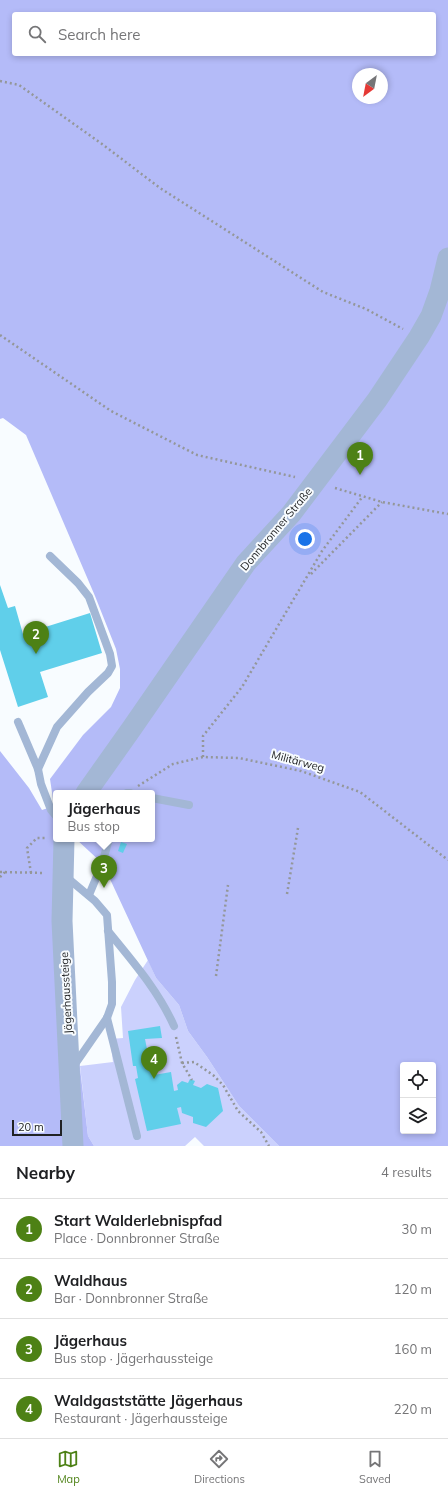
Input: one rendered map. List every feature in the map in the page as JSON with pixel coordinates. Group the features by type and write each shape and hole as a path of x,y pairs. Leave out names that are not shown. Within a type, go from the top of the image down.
{"street":[{"name":"Donnbronner Straße","path":"88,790 246,563 292,514 377,400 419,337 431,316 440,291 448,258"},
{"name":"Jägerhaussteige","path":"56,842 63,874 62,922 73,1146"}],"lane":[{"path":"38,769 57,727 88,692 108,673 112,666 110,654 89,597 78,583 50,556"},
{"path":"18,722 38,769 41,784 53,812"},
{"path":"155,799 189,806"},
{"path":"89,895 102,864 108,842"},
{"path":"63,874 89,895 106,914 112,982 112,1004 107,1018 70,1071"},
{"path":"108,930 153,987 168,1012 174,1026"},
{"path":"107,1018 138,1136"}],"path":[{"path":"0,81 19,85 102,144 160,188 323,292 366,309 419,337"},
{"path":"0,335 111,411 197,455 277,472 382,502 448,514"},
{"path":"203,757 203,736 242,687 322,551 363,496"},
{"path":"308,577 382,502"},
{"name":"Militärweg","path":"133,790 173,764 203,757 239,758 301,771 360,792 448,860"},
{"path":"287,894 298,828"},
{"path":"31,873 27,848 37,838 53,838"},
{"path":"0,872 63,874"},
{"path":"0,877 6,872"},
{"path":"216,976 228,885"},
{"path":"174,1026 182,1063 192,1080"},
{"path":"182,1063 194,1062 213,1075 223,1085 238,1111 261,1132 270,1146"}],"shaded area":[{"path":"0,0 448,0 448,1146 279,1146 239,1106 188,1031 179,1005 156,978 103,864 79,842 155,842 155,790 53,790 53,799 50,779 83,735 111,707 120,688 120,669 116,649 95,596 26,435 3,418 0,419"},
{"path":"0,751 29,788 42,810 53,806 53,842 56,842 71,992 88,1136 94,1146 0,1146"},
{"path":"148,960 156,978 179,1005 188,1031 239,1106 279,1146 204,1146 195,1137 185,1146 94,1146 88,1136 80,1066 113,1062 110,1039 123,1038 121,1007 135,980"}],"building":[{"path":"0,585 8,608 15,606 23,634 90,613 102,653 40,672 48,697 18,707 0,650"},
{"path":"121,842 127,844 123,853 118,851"},
{"path":"160,1026 162,1038 145,1039 148,1054 150,1054 154,1075 171,1072 174,1091 178,1090 177,1085 182,1081 188,1083 190,1079 195,1081 193,1085 201,1088 207,1084 218,1088 223,1111 206,1127 193,1123 193,1117 182,1113 181,1107 177,1108 181,1124 147,1131 135,1079 138,1078 136,1066 133,1066 128,1031"}],"place":[{"name":"Start Walderlebnispfad","path":"360,475"},
{"name":"Waldhaus","path":"36,654"},
{"name":"Jägerhaus","path":"104,888"},
{"name":"Waldgaststätte Jägerhaus","path":"154,1079"}]}
